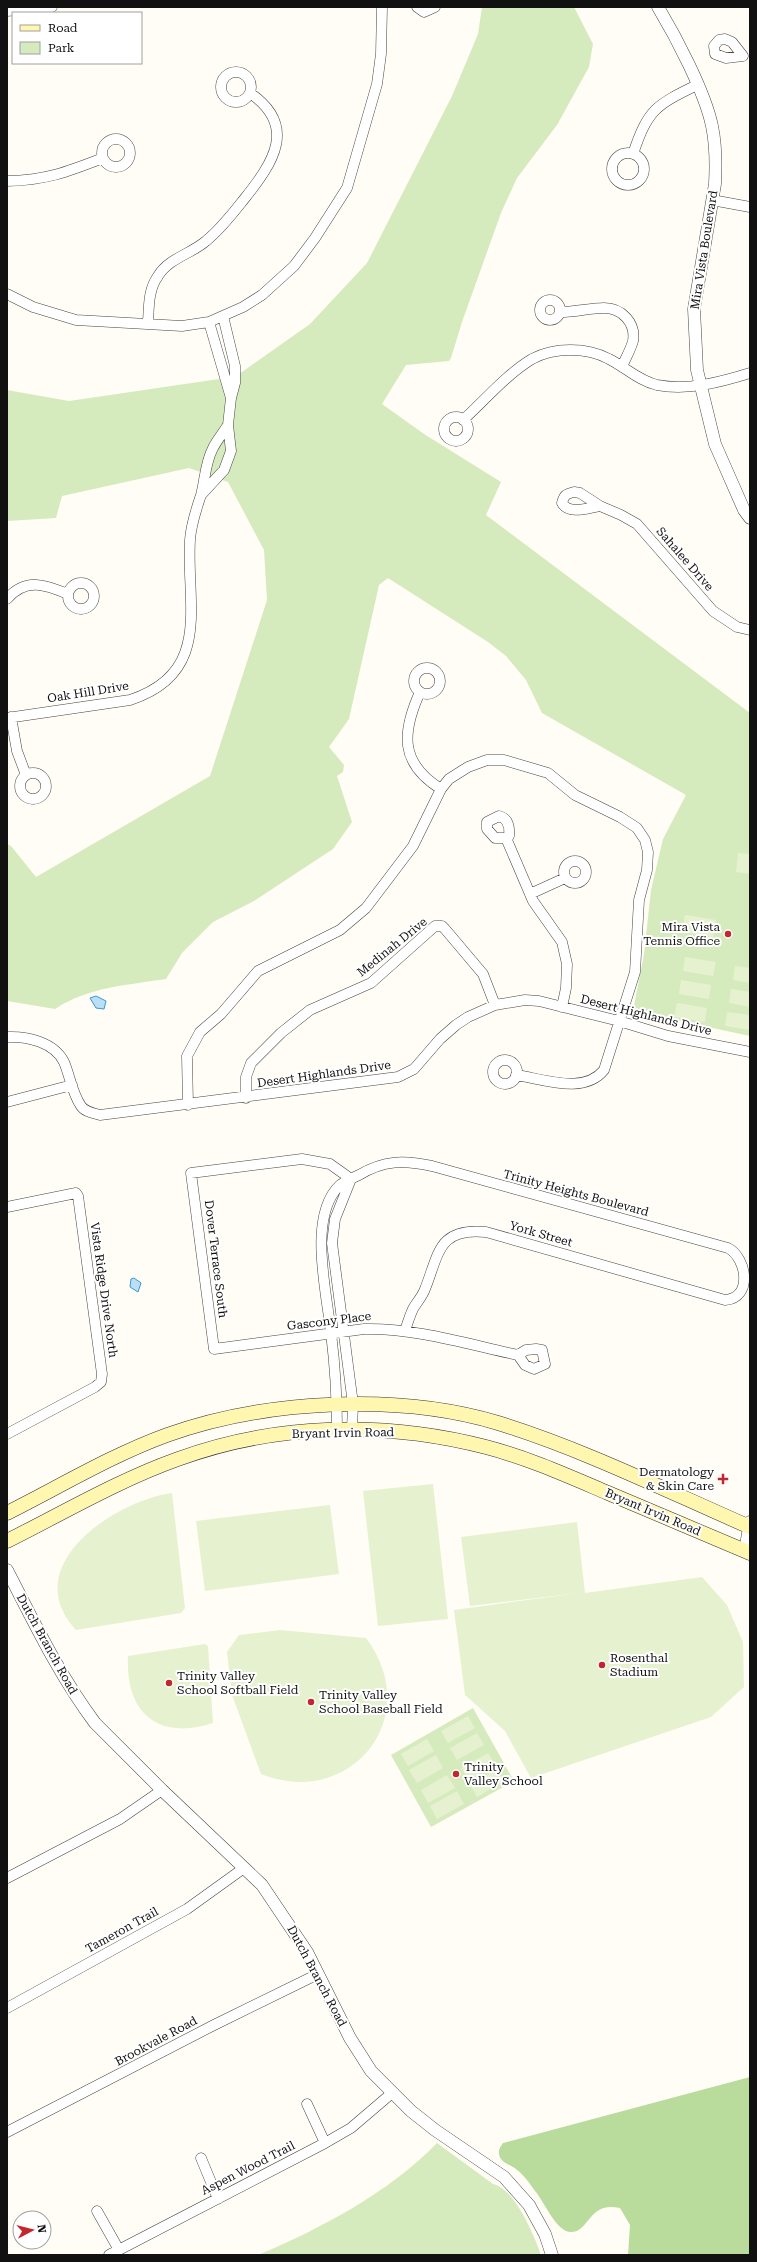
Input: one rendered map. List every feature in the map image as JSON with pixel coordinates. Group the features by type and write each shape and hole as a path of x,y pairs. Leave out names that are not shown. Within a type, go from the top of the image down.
{"main road":[{"name":"Bryant Irvin Road","path":"7,1513 137,1448 168,1435 248,1415 282,1409 353,1404 424,1409 461,1414 497,1423 570,1448 749,1525"},
{"name":"Bryant Irvin Road","path":"7,1541 139,1475 178,1459 249,1439 282,1434 337,1430 374,1430 420,1434 479,1445 516,1456 748,1550"}],"street":[{"path":"7,10 52,7"},
{"path":"7,294 33,307 76,320 182,326 209,322 262,295 290,270 315,238 347,188 378,84 381,54 382,7"},
{"path":"417,7 424,12 435,7"},
{"name":"Mira Vista Boulevard","path":"658,7 708,109 715,144 716,164 712,200 694,309 697,370 715,444 744,510 750,518"},
{"path":"633,154 645,122 652,111 660,104 697,85"},
{"path":"148,323 152,287 158,276 171,262 204,242 220,230 270,166 278,135 273,117 263,102 250,93"},
{"path":"7,181 40,180 103,158"},
{"path":"712,200 750,207"},
{"path":"561,312 605,308 618,310 626,317 632,326 633,342 622,367"},
{"name":"Oak Hill Drive","path":"201,495 224,470 230,451 228,425 231,398 236,383 236,366 223,316"},
{"name":"Oak Hill Drive","path":"209,322 231,398"},
{"path":"463,420 519,369 533,359 550,352 574,350 594,353 608,358 645,381 656,385 674,387 700,385 750,373"},
{"name":"Oak Hill Drive","path":"9,718 130,700 147,694 170,678 186,646 192,624 190,540 194,514 201,495 207,466 213,448 228,425"},
{"name":"Sahalee Drive","path":"600,506 621,515 636,524 714,611 737,627 750,630"},
{"path":"7,599 22,587 33,585 48,585 68,594"},
{"path":"420,692 410,716 407,735 410,753 420,771 442,789"},
{"path":"9,718 17,751 26,775"},
{"path":"188,1105 187,1056 200,1032 221,1014 258,972 340,930 366,908 413,846 442,789 449,779 468,766 487,760 504,760 548,772 575,795 620,817 637,828 645,840 648,852 647,870 639,900 635,972 619,1021 608,1063 604,1070 595,1080 580,1084 516,1075"},
{"path":"506,838 530,894 562,942 565,954 567,977 562,1007"},
{"path":"530,894 565,878"},
{"name":"Medinah Drive","path":"246,1098 246,1077 251,1063 281,1033 310,1010 371,983 435,926 442,926 445,929 483,974 495,1006"},
{"name":"Desert Highlands Drive","path":"7,1037 27,1038 53,1050 63,1061 81,1107 100,1115 246,1098 398,1077 414,1069 440,1039 456,1025 495,1006 525,1000 562,1007 619,1021 668,1036 750,1052"},
{"path":"7,1102 72,1085"},
{"name":"Dover Terrace South","path":"214,1349 192,1173 302,1160 330,1164 351,1179"},
{"name":"Trinity Heights Boulevard","path":"337,1430 337,1405 332,1333 321,1235 327,1207 340,1185 384,1163 409,1161 728,1248 735,1252 740,1258 743,1286 741,1293 737,1297 724,1300"},
{"path":"351,1179 335,1218 332,1232 332,1244 353,1404 352,1430"},
{"name":"Vista Ridge Drive North","path":"7,1207 76,1193 79,1201 102,1374 101,1382 82,1394 7,1434"},
{"name":"York Street","path":"405,1330 414,1308 424,1291 438,1250 447,1240 465,1232 486,1232 724,1300"},
{"name":"Gascony Place","path":"214,1349 364,1329 405,1330 518,1355"},
{"path":"748,1550 749,1525"},
{"name":"Dutch Branch Road","path":"7,1570 55,1663 78,1700 102,1731 269,1893 307,1952 350,2038 371,2071 392,2093 435,2130 504,2177 532,2210 545,2234 552,2255"},
{"path":"7,1878 120,1820 162,1790"},
{"name":"Tameron Trail","path":"7,2008 187,1909 244,1868"},
{"name":"Brookvale Road","path":"7,2132 214,2025 318,1974"},
{"name":"Aspen Wood Trail","path":"109,2255 325,2143 351,2128 392,2093"},
{"path":"307,2104 325,2143"},
{"path":"201,2158 218,2199"},
{"path":"97,2211 119,2250"}],"green space":[{"path":"482,7 574,7 593,44 589,67 557,125 517,178 501,213 462,322 451,358 449,361 406,365 382,404 424,434 501,482 486,515 750,713 750,1036 633,1011 644,954 651,890 663,839 686,795 542,713 526,680 506,656 488,642 388,578 379,585 349,719 329,747 344,765 343,772 337,776 352,822 333,849 254,901 213,922 182,953 166,979 123,985 95,991 55,1009 7,1001 7,844 11,846 36,877 210,776 267,600 264,550 228,482 189,468 62,496 56,518 7,521 7,390 69,401 219,379 242,372 310,324 367,263 452,96 478,34"},
{"path":"738,853 750,854 750,874 736,872"},
{"path":"685,915 716,920 713,937 682,932"},
{"path":"685,957 716,962 713,976 683,971"},
{"path":"735,966 750,968 750,983 733,980"},
{"path":"681,980 711,985 709,999 679,994"},
{"path":"731,989 750,992 750,1007 729,1003"},
{"path":"677,1003 707,1008 705,1022 674,1017"},
{"path":"727,1012 750,1015 750,1030 725,1026"},
{"path":"433,1484 448,1619 378,1626 363,1491"},
{"path":"172,1493 185,1608 181,1613 76,1630 61,1606 58,1583 65,1561 80,1541 100,1523 124,1509 149,1499"},
{"path":"330,1505 339,1574 205,1591 196,1521"},
{"name":"Rosenthal Stadium","path":"577,1522 585,1593 702,1577 727,1605 743,1642 744,1687 711,1717 531,1778 505,1731 465,1695 454,1610 578,1593 470,1606 461,1537"},
{"name":"Trinity Valley School Baseball Field","path":"280,1630 366,1638 382,1668 387,1697 383,1725 370,1749 350,1767 324,1779 294,1782 261,1774 232,1695 227,1652 239,1635"},
{"name":"Trinity Valley School Softball Field","path":"205,1644 208,1646 213,1723 193,1728 176,1728 161,1725 149,1718 139,1707 132,1693 128,1656"},
{"path":"473,1708 514,1781 431,1827 391,1755"},
{"path":"468,1716 475,1728 448,1743 441,1731"},
{"path":"477,1733 484,1745 457,1760 450,1748"},
{"path":"427,1739 434,1751 408,1766 401,1754"},
{"path":"488,1753 495,1765 469,1780 461,1768"},
{"path":"436,1755 443,1768 417,1783 409,1770"},
{"path":"497,1769 504,1781 477,1797 470,1784"},
{"path":"447,1775 455,1788 428,1803 421,1790"},
{"path":"457,1791 464,1804 437,1819 430,1806"},
{"path":"750,2077 750,2255 628,2255 630,2225 620,2208 609,2207 602,2209 595,2213 577,2231 566,2231 555,2222 539,2196 520,2172 504,2162 499,2154 503,2143"},
{"path":"437,2143 509,2194 529,2225 541,2255 258,2255 282,2245 353,2208 398,2178"}],"water":[{"path":"96,996 106,1001 104,1009 96,1008 90,998"},
{"path":"134,1278 141,1283 138,1292 130,1287 131,1279"}],"place":[{"name":"Mira Vista Tennis Office","path":"728,934"},
{"name":"Dermatology & Skin Care","path":"723,1479"},
{"name":"Rosenthal Stadium","path":"602,1665"},
{"name":"Trinity Valley School Softball Field","path":"169,1683"},
{"name":"Trinity Valley School Baseball Field","path":"311,1702"},
{"name":"Trinity Valley School","path":"456,1774"}]}
